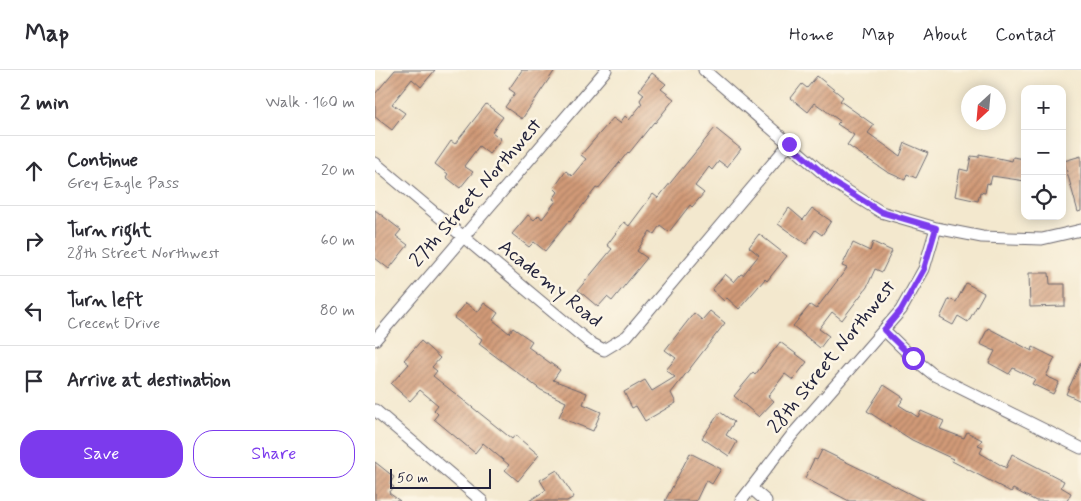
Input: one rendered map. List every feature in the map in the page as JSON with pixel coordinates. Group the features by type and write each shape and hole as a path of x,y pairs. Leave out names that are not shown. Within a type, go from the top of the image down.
{"street":[{"name":"27th Street Northwest","path":"375,340 606,70"},
{"path":"704,70 833,182 881,212 936,228 982,237 1042,239 1081,230"},
{"name":"Academy Road","path":"375,163 589,342 604,350 627,336 789,144"},
{"name":"28th Street Northwest","path":"741,501 792,435 901,310 924,269 936,228"},
{"path":"884,330 934,375 1081,448"},
{"path":"375,410 482,501"},
{"path":"751,488 766,501"}],"building":[{"path":"395,70 435,70 421,87 412,79 392,104 405,113 392,130 375,117 375,94"},
{"path":"522,70 555,70 522,119 505,107 515,93 509,89"},
{"path":"652,73 666,84 661,89 674,99 598,189 596,188 545,251 534,242 529,247 512,234 528,215 534,220 539,215 542,219 556,201 553,199 558,192 554,188 566,171 572,176 586,159 581,155 613,118 620,123 625,116 629,120 642,104 640,100 644,94 639,90"},
{"path":"817,76 843,97 840,101 874,125 868,133 900,156 905,143 928,153 916,178 907,174 905,180 887,172 847,145 854,135 837,124 840,121 815,103 808,112 791,98 802,84 807,88"},
{"path":"486,104 503,117 492,132 501,139 489,154 479,146 464,166 473,172 460,188 446,177 448,174 435,164 451,141 455,144"},
{"path":"715,128 741,149 727,167 719,161 712,170 709,167 695,186 704,193 692,207 690,205 669,232 660,225 654,234 650,231 637,251 647,258 612,301 607,297 598,307 578,290 612,249 607,245 624,222 629,226 653,194 658,198"},
{"path":"979,154 1012,161 1013,157 1021,158 1021,180 992,176 990,184 987,183 985,193 980,192 978,201 955,196 960,169 968,171 971,156 979,157"},
{"path":"1081,156 1081,211 1078,212 1066,168 1066,160"},
{"path":"789,208 803,220 812,208 831,221 822,235 815,230 806,244 778,224"},
{"path":"375,210 401,230 396,236 408,245 389,269 375,258"},
{"path":"759,234 787,256 767,281 765,279 739,309 727,298 724,301 712,290 725,274 734,282 741,274 743,275 759,255 749,247"},
{"path":"873,242 892,251 882,272 875,269 867,287 842,320 832,312 819,329 829,336 820,348 793,326 810,305 816,309 847,268 842,266 853,243 870,251"},
{"path":"1029,273 1049,273 1050,284 1065,284 1065,306 1030,307"},
{"path":"966,283 984,293 968,322 958,316 953,325 940,318 949,299 956,302"},
{"path":"466,303 478,312 484,303 498,313 493,320 509,333 513,328 532,341 528,347 560,370 553,380 587,393 583,404 601,412 593,431 559,417 566,402 541,390 479,344 482,339 454,318"},
{"path":"710,311 725,323 671,393 676,403 645,421 636,406 632,408 624,392 645,380 652,391 675,377 666,370 676,358 665,350 694,313 702,320"},
{"path":"988,328 1032,351 1033,347 1055,358 1046,376 1059,382 1053,394 1032,384 1035,379 1013,368 1009,374 989,363 995,351 980,344"},
{"path":"421,341 440,358 432,367 437,371 433,376 512,439 515,435 539,455 518,481 505,470 509,465 483,443 475,453 434,419 438,414 434,410 438,405 420,390 410,401 391,384 409,364 404,360"},
{"path":"780,342 807,362 793,380 785,374 768,396 774,401 759,417 734,396 753,373 755,375"},
{"path":"1081,362 1081,401 1066,394"},
{"path":"884,385 904,398 899,405 918,417 921,411 944,421 940,429 964,438 967,432 982,440 978,445 983,447 980,453 1006,468 1012,454 1064,481 1061,487 1071,493 1067,501 1036,501 1013,489 1011,492 952,461 953,459 912,440 867,411"},
{"path":"720,412 734,422 726,435 737,442 729,456 702,438"},
{"path":"822,450 924,501 849,501 805,478 814,459 817,460"},
{"path":"690,453 721,469 712,484 706,480 696,501 665,501"},
{"path":"375,462 394,477 390,484 394,487 389,493 400,501 375,501"},
{"path":"557,470 574,497 567,501 529,501 546,490 540,480"}],"route":[{"path":"789,144 833,182 881,212 936,228 924,269 901,310 884,330 913,358"}]}
